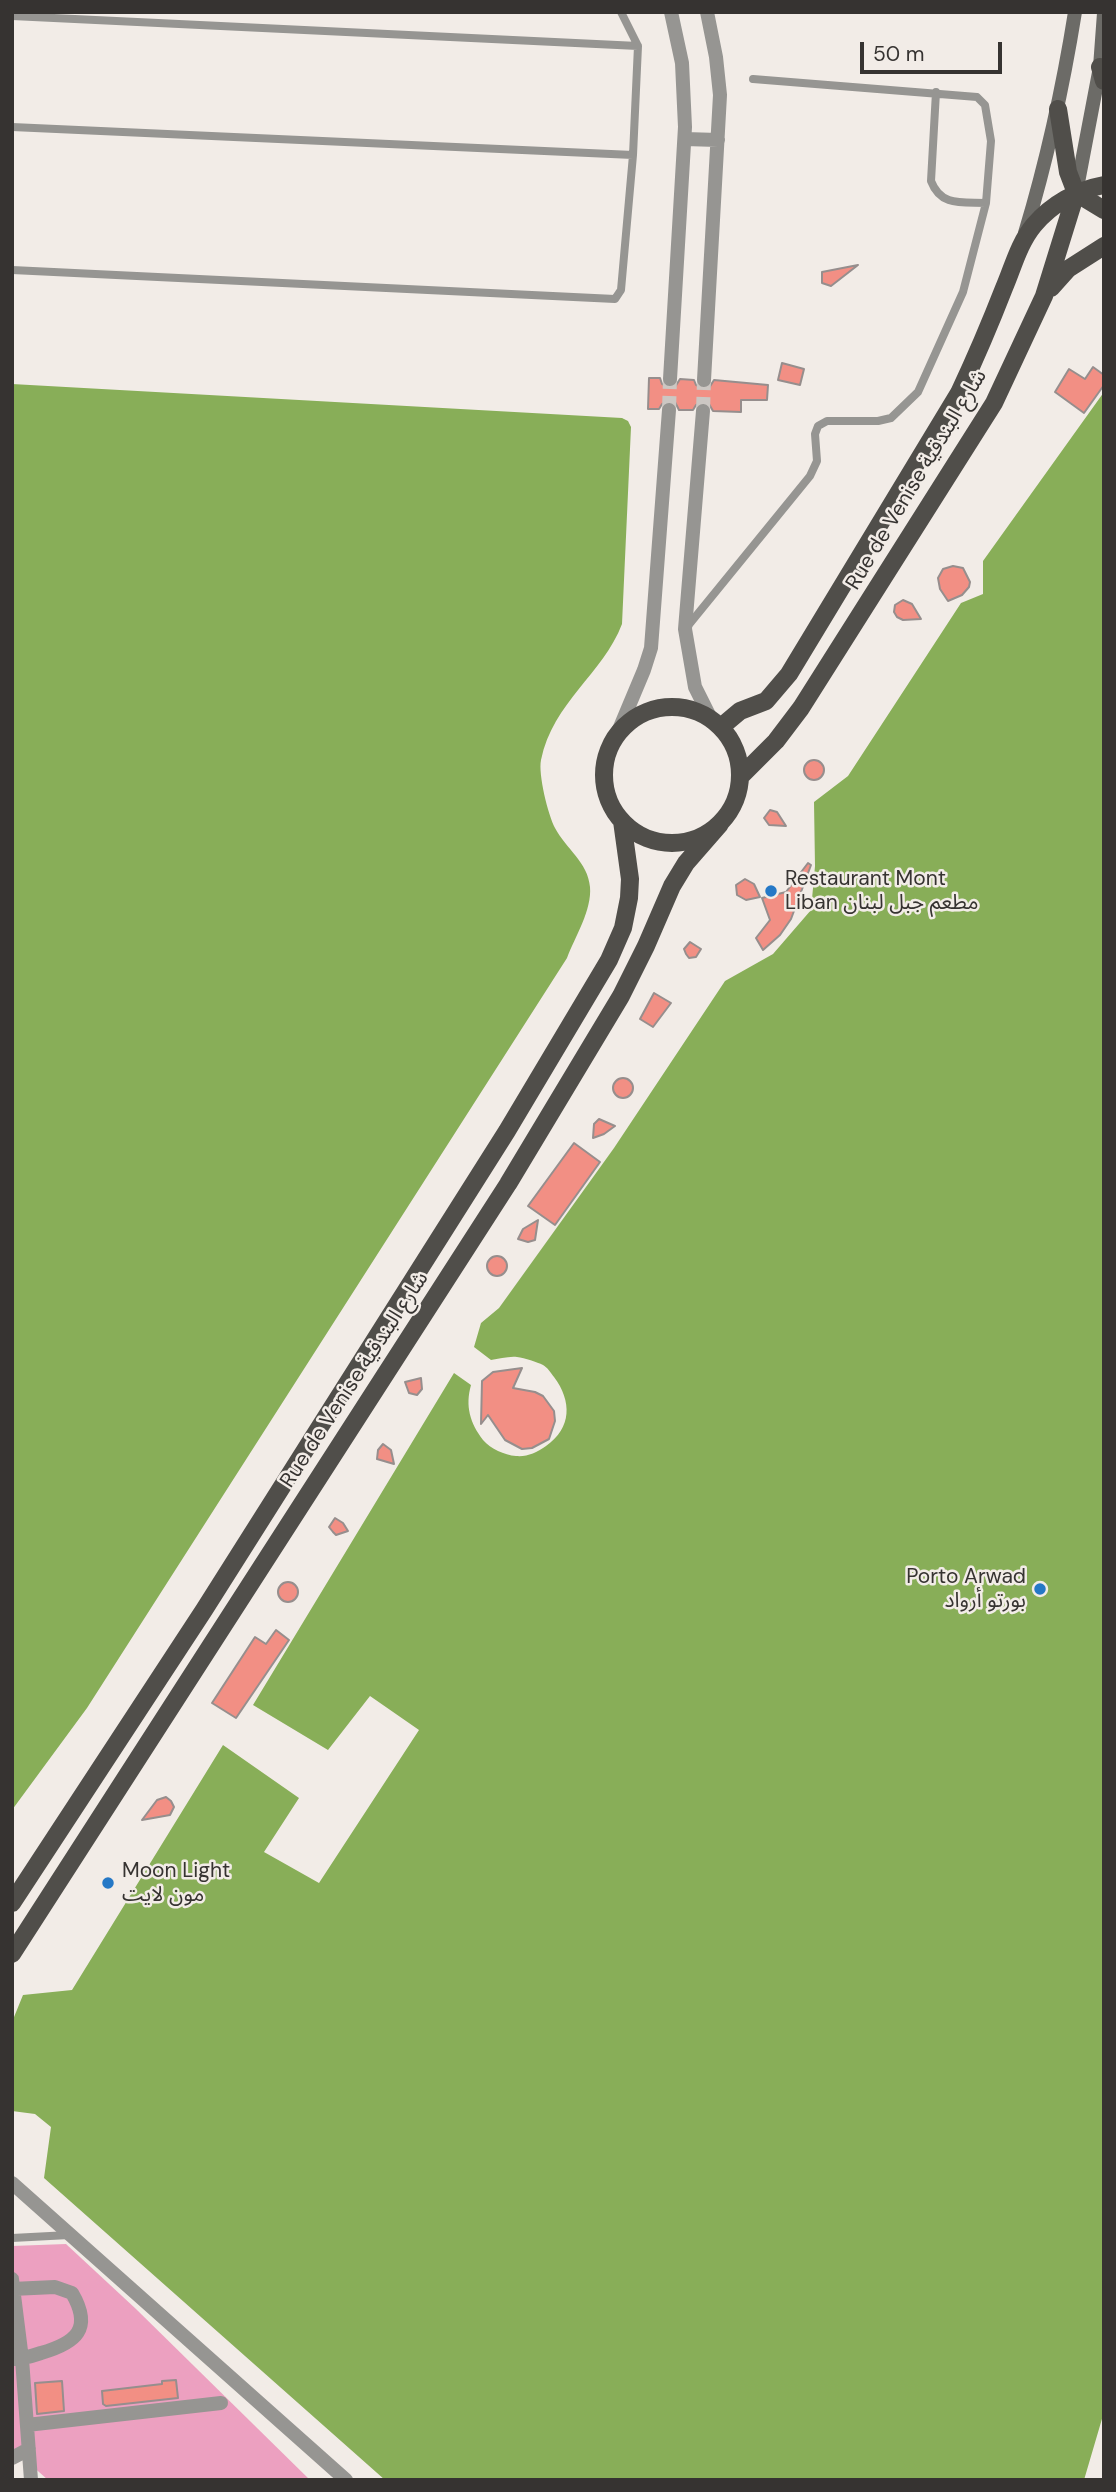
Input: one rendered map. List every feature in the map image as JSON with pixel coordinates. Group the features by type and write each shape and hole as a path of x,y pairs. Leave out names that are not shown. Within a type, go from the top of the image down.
{"main road":[{"name":"Rue de Venise شارع البندقية","path":"716,723 766,701 789,674 958,393 981,345 1023,242 1058,109 1075,12"},
{"name":"Rue de Venise شارع البندقية","path":"741,776 776,741 800,708 994,404 1044,296 1076,193 1102,74 1104,13"},
{"path":"1058,109 1068,172 1076,193 1104,210"},
{"path":"1023,242 1035,224 1054,206 1076,193 1104,185"},
{"path":"1044,296 1068,269 1104,246"},
{"path":"662,707 680,707 696,711 716,723 735,750 741,776 738,794 730,811 720,824 702,836 681,842 659,842 639,835 622,821 610,804 604,786 608,749 618,732 638,716 662,707"},
{"name":"Rue de Venise شارع البندقية","path":"12,1903 204,1610 507,1131 608,960 624,928 629,898 630,879 622,821"},
{"name":"Rue de Venise شارع البندقية","path":"12,1954 508,1184 621,996 672,886 686,863 720,824"}],"street":[{"path":"670,379 685,139 682,62 671,12"},
{"path":"704,380 719,82 707,12"},
{"path":"685,139 718,140"},
{"path":"618,732 651,648 668,410"},
{"path":"703,411 685,629 695,687 716,723"},
{"path":"12,2183 346,2480"},
{"path":"17,2359 61,2347 74,2340 80,2329 79,2305 72,2293 55,2287 13,2286 17,2359 27,2426 31,2480"},
{"path":"27,2426 221,2403"},
{"path":"12,2458 29,2449"}],"lane":[{"path":"12,270 615,299 621,290 634,155 638,46 621,12"},
{"path":"12,16 638,46"},
{"path":"685,629 810,476 817,461 815,435 818,426 827,421 878,421 891,418 918,392 963,292 986,203 991,141 985,105 977,97 753,79"},
{"path":"936,92 930,181 935,192 946,201 986,203"},
{"path":"12,127 634,155"},
{"path":"12,2238 71,2235"}],"shaded area":[{"path":"12,384 622,418 628,421 631,427 622,624 614,642 556,721 547,740 540,766 552,822 585,870 590,887 586,914 567,958 87,1708 12,1810"},
{"path":"1104,392 1104,2412 1084,2480 385,2480 44,2178 51,2127 35,2114 12,2111 12,2022 23,1995 72,1990 223,1745 299,1798 264,1852 319,1883 419,1730 370,1696 328,1750 253,1705 454,1373 471,1385 469,1407 472,1421 483,1440 494,1449 511,1455 528,1455 546,1446 561,1431 565,1423 566,1405 560,1386 552,1374 543,1365 524,1358 491,1360 474,1347 481,1323 499,1308 614,1148 725,981 773,954 811,910 815,866 814,802 848,776 961,603 983,594 983,561"},
{"path":"66,2244 310,2480 48,2480 12,2448 12,2246"}],"building":[{"path":"858,265 831,286 822,283 822,272"},
{"path":"782,363 804,369 800,385 778,380"},
{"path":"1093,367 1104,375 1104,385 1084,413 1055,392 1069,369 1085,379"},
{"path":"649,378 660,378 662,384 669,388 675,387 680,379 694,380 696,385 703,389 709,388 714,380 768,385 767,400 741,400 741,412 713,411 709,404 703,401 693,410 679,410 675,402 669,400 659,409 648,409"},
{"path":"953,566 963,568 970,582 962,595 948,601 940,589 938,578 943,569"},
{"path":"903,600 912,604 921,619 903,620 897,617 894,612 895,605"},
{"path":"814,760 821,763 824,770 821,777 814,780 807,777 804,770 807,763"},
{"path":"770,810 777,812 786,826 769,825 764,818"},
{"path":"808,863 811,865 791,919 780,935 763,950 756,938 770,920 762,898 786,892"},
{"path":"745,879 754,884 760,897 746,900 737,895 736,885"},
{"path":"690,942 701,949 696,957 689,958 684,949"},
{"path":"654,993 671,1003 653,1027 640,1019"},
{"path":"623,1078 630,1081 633,1088 630,1095 623,1098 616,1095 613,1088 616,1081"},
{"path":"599,1119 615,1126 593,1138 594,1124"},
{"path":"574,1143 600,1162 555,1225 528,1206"},
{"path":"538,1220 535,1240 528,1242 518,1239 523,1229"},
{"path":"497,1256 504,1259 507,1266 504,1273 497,1276 490,1273 487,1266 490,1259"},
{"path":"522,1368 513,1388 543,1396 554,1411 555,1421 549,1439 532,1448 522,1449 505,1440 488,1415 481,1424 482,1381 493,1372"},
{"path":"421,1378 422,1389 417,1395 409,1393 405,1382"},
{"path":"383,1444 391,1450 394,1464 377,1459 378,1450"},
{"path":"335,1518 343,1523 348,1531 336,1535 333,1532 329,1527"},
{"path":"288,1582 295,1585 298,1592 295,1599 288,1602 281,1599 278,1592 281,1585"},
{"path":"276,1630 289,1640 236,1718 212,1703 255,1637 266,1644"},
{"path":"166,1797 174,1807 170,1815 142,1820 157,1800"},
{"path":"176,2380 178,2398 106,2406 103,2404 102,2391"},
{"path":"62,2381 64,2411 37,2414 35,2383"}],"tunnel":[{"path":"669,410 670,379"},
{"path":"703,411 704,380"}],"place":[{"name":"Restaurant Mont Liban مطعم جبل لبنان","path":"771,891"},
{"name":"Porto Arwad بورتو أرواد","path":"1040,1589"},
{"name":"Moon Light مون لايت","path":"108,1883"}]}
